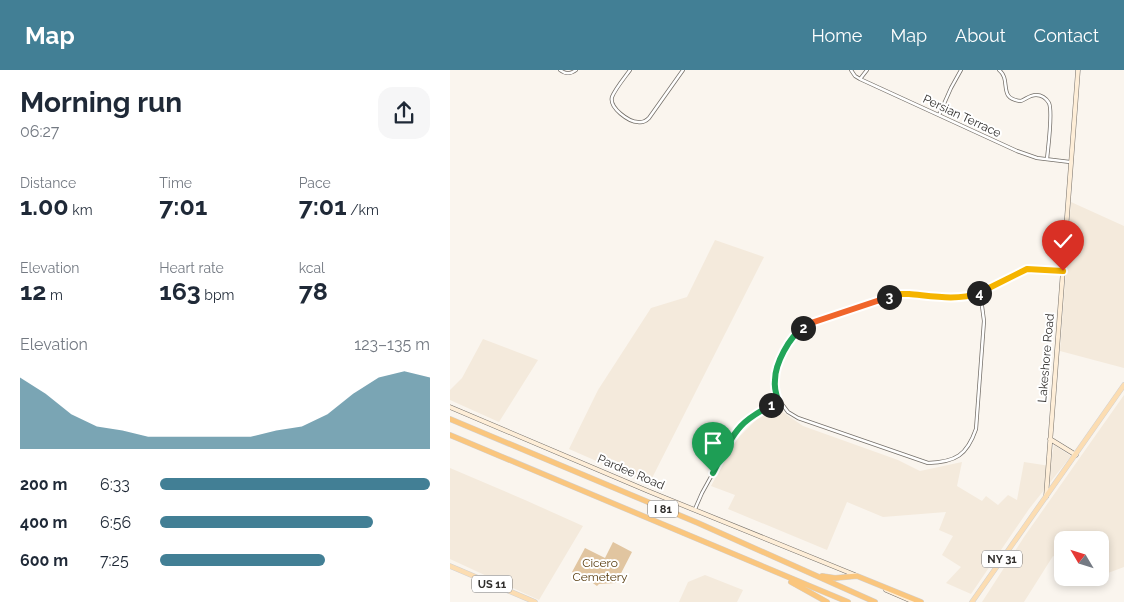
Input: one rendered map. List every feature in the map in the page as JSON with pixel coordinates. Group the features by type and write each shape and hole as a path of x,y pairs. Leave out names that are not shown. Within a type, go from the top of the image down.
{"highway":[{"name":"I 81","path":"450,419 698,523 875,602"},
{"name":"I 81","path":"450,435 848,602"},
{"path":"834,568 837,575 835,578"},
{"path":"806,571 835,578 854,576"},
{"path":"775,572 827,602"},
{"name":"Pardee Road","path":"854,576 921,602"}],"main road":[{"name":"NY 31","path":"972,602 1124,385"},
{"name":"US 11","path":"450,566 535,602"}],"street":[{"path":"560,70 572,73 576,70"},
{"path":"630,70 613,95 612,104 632,121 644,122 649,118 683,70"},
{"name":"Persian Terrace","path":"851,70 860,79 1032,157 1072,162"},
{"path":"860,79 867,70"},
{"path":"939,115 951,88 962,70"},
{"path":"999,70 1006,79 1006,93 1011,98 1021,101 1033,95 1038,95 1049,103 1047,159"},
{"name":"Lakeshore Road","path":"1046,497 1078,70"},
{"path":"978,293 984,321 976,429 965,451 950,461 928,463 798,418 788,412 778,400 774,379 778,363 790,341 808,324 894,295 957,298 978,293 1027,269 1063,271"},
{"path":"695,509 734,435 748,420 778,400"},
{"name":"Pardee Road","path":"450,407 914,602"},
{"path":"1050,439 1076,455"}],"shaded area":[{"path":"1071,202 1124,226 1124,368 1060,351"},
{"path":"715,240 764,257 649,484 569,449 598,390 651,308 687,297"},
{"path":"483,339 538,360 499,422 450,400 450,390 462,378"},
{"path":"1124,395 1124,567 1109,573 1109,531 1054,531 1054,557 1024,602 982,602 1024,537"},
{"path":"777,408 803,426 898,460 920,471 962,462 957,486 982,501 986,496 998,505 1008,495 1017,500 1024,462 1050,466 1054,445 1071,456 1029,509 971,594 946,583 961,567 942,555 953,536 939,530 946,512 883,517 847,502 827,550 728,509 735,495 711,486 736,440 757,419"},
{"path":"450,468 583,526 539,600 450,559"},
{"path":"705,575 743,590 737,602 679,602 688,582"}],"green space":[{"name":"Cicero Cemetery","path":"613,542 632,552 616,583 599,584 597,586 572,572 585,548 605,558"}],"route":[{"path":"713,473 729,443 742,425 778,400 774,379 778,363 790,341 808,324 894,295 909,294 957,298 973,295 985,290 1023,270 1063,271"}]}
